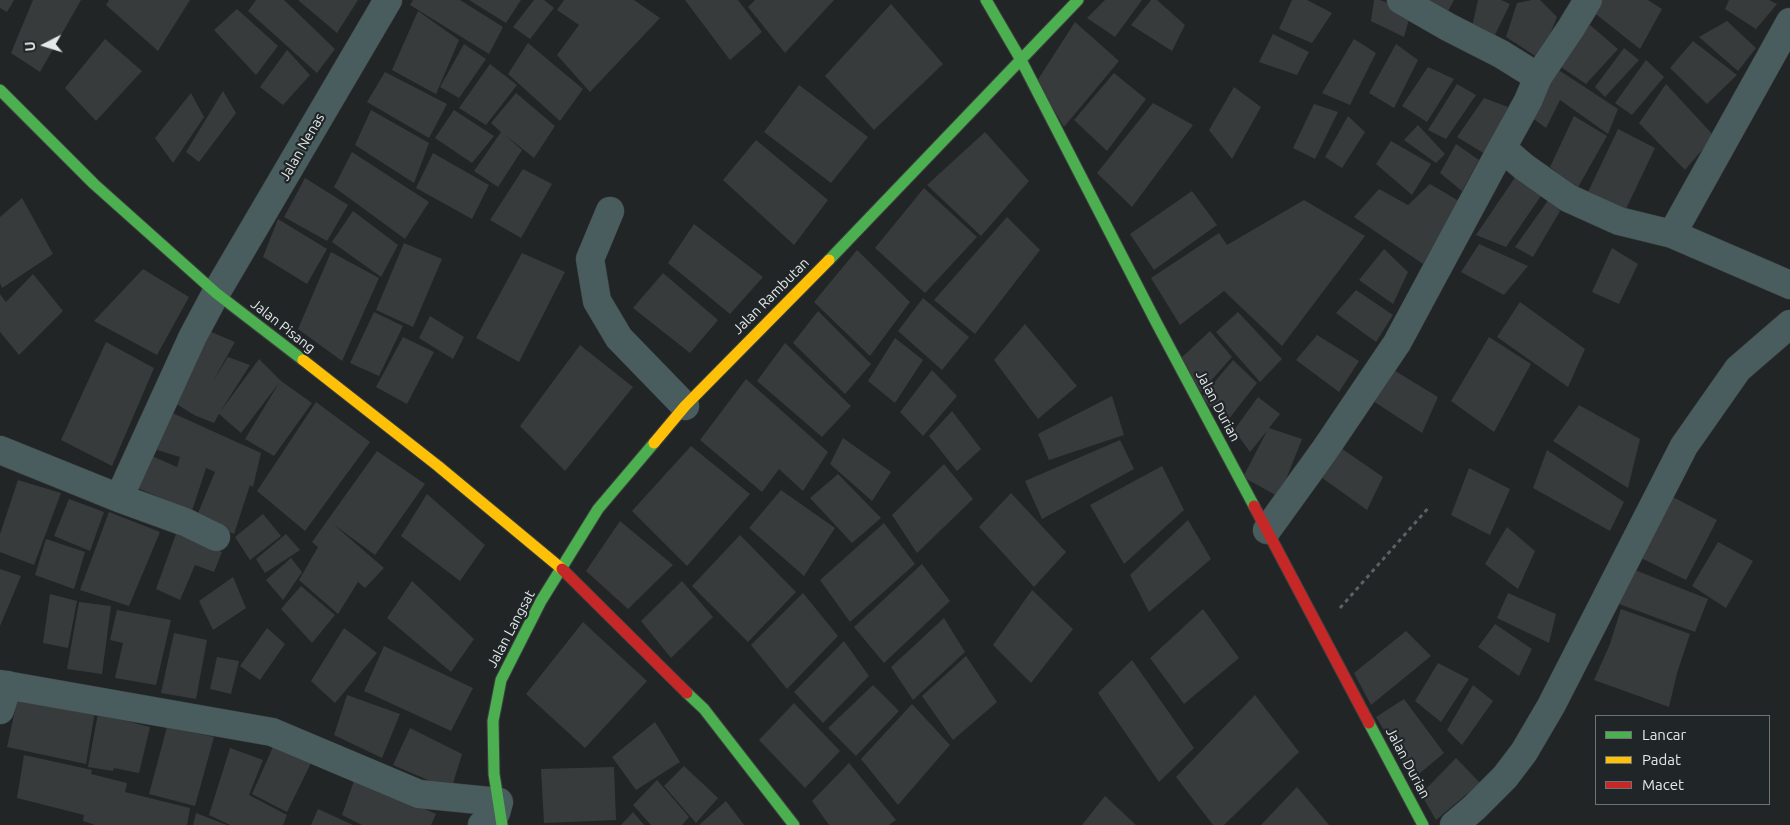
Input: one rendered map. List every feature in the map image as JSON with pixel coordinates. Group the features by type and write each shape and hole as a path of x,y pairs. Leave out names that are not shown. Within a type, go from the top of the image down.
{"street":[{"name":"Jalan Nenas","path":"119,498 216,293 388,0"},
{"name":"Jalan Durian","path":"986,0 1021,60 1156,322 1424,825"},
{"name":"Jalan Rambutan","path":"562,569 598,510 685,406 1078,0"},
{"path":"1401,0 1538,77"},
{"path":"1267,530 1324,451 1397,343 1528,101 1538,77 1588,0"},
{"path":"1672,234 1790,22"},
{"name":"Jalan Pisang","path":"0,90 94,184 216,293 438,466 562,569 704,709 794,825"},
{"path":"1502,148 1568,198 1619,221 1672,234 1790,285"},
{"path":"610,211 590,260 598,301 619,338 685,406"},
{"path":"1454,825 1505,778 1524,752 1551,706 1684,446 1738,369 1790,324"},
{"path":"0,450 184,522 216,537"},
{"name":"Jalan Langsat","path":"501,813 494,774 493,721 501,680 541,601 562,569"},
{"path":"3,693 272,732 419,794 501,813"},
{"path":"482,825 496,813 501,813"}],"path":[{"path":"1320,631 1430,506"}],"building":[{"path":"0,0 14,0 7,12 0,8"},
{"path":"33,0 81,0 40,72 11,53"},
{"path":"109,0 190,0 158,51 106,5"},
{"path":"256,0 284,0 335,49 317,73 248,11"},
{"path":"298,0 358,0 337,33"},
{"path":"413,0 460,0 503,27 489,54 410,5"},
{"path":"469,0 521,0 506,23"},
{"path":"534,0 544,0 554,8 530,39 513,27"},
{"path":"564,0 634,0 660,18 590,92 557,55 579,25 557,10"},
{"path":"685,0 738,0 762,32 730,60"},
{"path":"755,0 834,0 785,53 748,7"},
{"path":"1105,0 1142,0 1115,37 1087,18"},
{"path":"1151,0 1157,0 1185,25 1172,51 1131,25"},
{"path":"1292,0 1307,0 1332,13 1312,43 1279,29"},
{"path":"1374,0 1380,0 1411,12 1404,37 1371,21"},
{"path":"1421,0 1454,0 1445,17"},
{"path":"1478,0 1501,0 1510,4 1491,43 1471,31"},
{"path":"1540,0 1557,17 1540,59 1506,37 1517,3"},
{"path":"1600,0 1648,0 1662,9 1640,49 1592,11"},
{"path":"1729,0 1769,0 1777,4 1756,29 1725,9"},
{"path":"891,4 943,64 874,130 825,76"},
{"path":"237,9 278,46 256,75 214,30"},
{"path":"418,11 459,40 436,94 392,70"},
{"path":"1727,21 1756,48 1738,71 1699,37"},
{"path":"1075,22 1119,61 1064,127 1037,81"},
{"path":"1590,25 1618,49 1586,84 1558,65"},
{"path":"1273,34 1309,52 1297,75 1259,62"},
{"path":"105,39 142,71 96,121 65,88"},
{"path":"1354,39 1376,53 1350,105 1322,93"},
{"path":"1693,41 1737,75 1707,104 1670,68"},
{"path":"528,43 583,89 560,121 508,74"},
{"path":"464,44 486,59 459,98 440,87"},
{"path":"1396,44 1418,60 1394,108 1369,93"},
{"path":"1624,48 1639,60 1605,97 1595,87"},
{"path":"287,50 310,75 283,105 260,87"},
{"path":"1646,60 1664,77 1632,115 1615,103"},
{"path":"490,64 517,85 486,125 459,108"},
{"path":"1551,65 1618,109 1608,134 1560,100 1546,128 1523,111"},
{"path":"1428,67 1454,79 1427,122 1402,106"},
{"path":"385,72 447,104 429,138 367,102"},
{"path":"1114,73 1146,99 1107,151 1074,120"},
{"path":"1457,84 1476,95 1446,139 1428,130"},
{"path":"1666,84 1714,136 1685,170 1639,123"},
{"path":"799,85 868,137 831,183 764,132"},
{"path":"1234,87 1261,107 1232,159 1209,130"},
{"path":"223,91 236,113 199,162 186,152"},
{"path":"191,93 204,117 173,163 155,138"},
{"path":"516,93 555,126 534,158 504,134 522,150 498,187 474,171 501,132 491,123"},
{"path":"1484,98 1508,107 1485,154 1457,137"},
{"path":"1153,103 1193,125 1132,207 1097,173"},
{"path":"1314,104 1338,112 1315,159 1293,148"},
{"path":"371,110 429,143 414,183 355,145"},
{"path":"454,110 494,136 472,163 435,138"},
{"path":"1348,116 1365,132 1342,168 1325,157"},
{"path":"1574,116 1607,136 1577,189 1550,167"},
{"path":"1418,125 1445,154 1436,163 1404,140"},
{"path":"1618,129 1655,148 1625,211 1588,192"},
{"path":"985,132 1029,181 981,236 927,185"},
{"path":"756,140 828,200 794,245 723,180"},
{"path":"1391,141 1431,164 1412,195 1376,164"},
{"path":"1456,144 1479,160 1462,191 1440,173"},
{"path":"352,152 429,202 405,239 334,187"},
{"path":"433,153 489,185 472,219 416,188"},
{"path":"523,169 552,184 521,238 490,220"},
{"path":"1518,173 1545,190 1506,247 1476,235"},
{"path":"305,178 348,205 327,241 284,217"},
{"path":"1430,184 1459,201 1423,264 1354,217 1379,189 1408,205"},
{"path":"924,188 977,237 925,293 875,248"},
{"path":"1192,191 1217,225 1154,270 1130,234"},
{"path":"22,198 53,254 2,288 0,283 0,217"},
{"path":"1549,199 1560,211 1533,257 1515,247"},
{"path":"1304,200 1365,236 1282,346 1224,291 1180,325 1151,278 1219,233 1227,245"},
{"path":"353,211 398,245 381,277 332,242"},
{"path":"1007,217 1040,250 975,334 934,300"},
{"path":"278,219 327,249 307,284 263,257"},
{"path":"694,224 763,277 730,314 668,263"},
{"path":"404,243 442,259 413,327 376,310"},
{"path":"1479,244 1528,266 1504,295 1461,272"},
{"path":"1612,248 1638,264 1619,304 1592,292"},
{"path":"1384,249 1408,272 1393,304 1359,280"},
{"path":"857,250 910,302 870,356 814,302"},
{"path":"331,252 379,278 342,361 298,329"},
{"path":"522,253 565,272 519,362 476,338"},
{"path":"143,269 189,297 157,355 94,321"},
{"path":"663,273 718,320 690,353 633,308"},
{"path":"33,274 63,311 19,355 0,332 0,294 6,302"},
{"path":"1356,290 1393,315 1376,342 1336,313"},
{"path":"923,298 969,337 942,370 898,331"},
{"path":"1520,302 1585,349 1568,387 1497,337"},
{"path":"818,311 871,364 845,394 793,343"},
{"path":"374,312 403,326 379,376 350,363"},
{"path":"1238,312 1282,359 1260,382 1216,332"},
{"path":"430,316 464,337 453,359 419,338"},
{"path":"1025,324 1077,386 1038,419 994,360"},
{"path":"202,328 235,342 213,381 228,357 250,365 220,412 259,359 281,381 312,403 274,456 245,439 279,383 241,433 219,414 214,423 194,415 169,399"},
{"path":"1210,331 1232,357 1201,392 1180,359"},
{"path":"1317,335 1359,361 1339,392 1296,360"},
{"path":"403,337 434,352 407,404 376,387"},
{"path":"1489,337 1531,364 1494,432 1451,401"},
{"path":"895,338 923,360 895,403 868,381"},
{"path":"106,342 154,368 112,466 61,440"},
{"path":"785,343 851,406 822,437 757,381"},
{"path":"580,345 633,387 565,471 520,426"},
{"path":"1233,360 1257,383 1225,424 1202,397"},
{"path":"1387,366 1438,397 1422,433 1370,399"},
{"path":"932,370 957,396 923,436 900,412"},
{"path":"746,379 828,452 803,491 779,469 762,492 700,440"},
{"path":"1112,396 1124,435 1049,460 1038,434"},
{"path":"1258,397 1280,414 1269,428 1302,439 1279,497 1243,477 1267,431 1250,452 1234,430"},
{"path":"316,402 370,442 305,531 257,491"},
{"path":"1579,405 1640,439 1628,488 1553,441"},
{"path":"168,411 261,453 253,487 250,485 234,534 196,518 215,472 206,468 192,511 135,487 152,456 177,467 180,457 157,450"},
{"path":"952,411 981,449 957,471 929,436"},
{"path":"843,438 891,472 872,501 830,464"},
{"path":"1120,440 1134,469 1042,519 1025,481"},
{"path":"1335,444 1383,477 1367,510 1318,475"},
{"path":"691,446 750,494 687,566 632,511"},
{"path":"1547,450 1624,502 1610,531 1533,488"},
{"path":"377,451 425,484 375,555 333,524 384,568 365,588 358,582 338,614 299,580 318,547 312,542"},
{"path":"944,464 973,499 917,553 892,515"},
{"path":"1162,466 1184,510 1124,564 1090,505"},
{"path":"1469,468 1510,489 1490,535 1451,515"},
{"path":"838,474 881,518 852,543 810,498"},
{"path":"18,480 61,493 34,565 0,552 0,534"},
{"path":"781,490 835,528 804,576 749,528"},
{"path":"1011,493 1066,552 1034,587 979,527"},
{"path":"427,494 485,545 460,581 401,536"},
{"path":"1671,496 1717,520 1686,580 1641,558"},
{"path":"69,499 104,512 90,551 54,536"},
{"path":"109,512 160,532 129,606 80,590"},
{"path":"263,514 281,536 250,560 235,537"},
{"path":"1188,520 1211,559 1149,612 1130,575"},
{"path":"620,521 673,565 628,609 586,571"},
{"path":"884,523 915,564 850,622 820,580"},
{"path":"1507,527 1535,551 1518,589 1485,564"},
{"path":"176,534 222,552 214,572 195,565 180,600 156,589"},
{"path":"286,534 300,550 265,573 256,559"},
{"path":"740,535 796,592 748,642 692,586"},
{"path":"46,539 85,552 74,589 35,575"},
{"path":"1718,542 1753,561 1726,608 1692,586"},
{"path":"291,558 302,572 283,600 266,580"},
{"path":"922,564 950,601 884,663 854,627"},
{"path":"0,569 21,576 0,626"},
{"path":"1635,570 1708,599 1695,632 1619,604"},
{"path":"233,577 246,608 213,630 199,601"},
{"path":"412,581 474,639 451,672 387,618"},
{"path":"682,581 713,617 671,658 641,621"},
{"path":"301,586 335,615 312,643 281,609"},
{"path":"1032,590 1073,629 1031,683 993,645"},
{"path":"803,593 838,636 787,689 751,645"},
{"path":"1508,593 1556,614 1549,643 1497,618"},
{"path":"50,594 77,601 68,648 43,643"},
{"path":"79,602 111,606 102,674 67,669"},
{"path":"1203,609 1239,658 1184,704 1150,658"},
{"path":"1621,609 1690,634 1677,673 1669,707 1594,680 1610,644"},
{"path":"117,610 171,620 156,685 115,678 123,643 110,640"},
{"path":"944,618 965,652 913,700 891,667"},
{"path":"583,622 647,681 585,748 526,694"},
{"path":"1495,624 1532,649 1519,676 1478,647"},
{"path":"267,628 285,644 260,680 240,666"},
{"path":"344,628 377,653 335,703 311,681"},
{"path":"1406,631 1431,656 1371,705 1354,673"},
{"path":"174,633 207,640 196,699 161,693"},
{"path":"844,641 869,676 823,723 794,692"},
{"path":"384,646 473,688 451,731 364,691"},
{"path":"966,656 997,702 953,740 922,696"},
{"path":"217,657 239,661 231,694 210,689"},
{"path":"1132,660 1194,748 1159,782 1098,693"},
{"path":"1438,663 1469,679 1441,722 1415,701"},
{"path":"873,685 899,711 856,756 828,728"},
{"path":"1473,685 1493,701 1462,745 1447,730"},
{"path":"347,695 400,714 382,758 334,735"},
{"path":"1255,695 1299,752 1224,825 1213,825 1176,777"},
{"path":"18,697 95,711 86,764 7,747"},
{"path":"1404,699 1444,753 1413,779 1376,717"},
{"path":"794,703 840,751 805,788 759,740"},
{"path":"912,704 950,745 898,805 861,759"},
{"path":"99,708 123,720 150,727 139,773 114,768 113,771 88,767"},
{"path":"655,722 680,762 636,790 612,757"},
{"path":"167,727 214,737 195,806 149,794"},
{"path":"410,728 462,754 451,790 393,765"},
{"path":"273,747 311,763 287,812 252,794"},
{"path":"230,748 263,760 249,795 287,815 283,825 230,825 209,815"},
{"path":"24,755 92,770 91,774 127,783 125,792 190,808 187,825 95,825 83,821 84,815 17,798"},
{"path":"1456,758 1480,783 1436,820 1421,794"},
{"path":"849,763 896,820 889,825 829,825 812,801"},
{"path":"684,766 718,798 696,823 664,786"},
{"path":"614,767 616,820 544,823 541,769"},
{"path":"355,778 436,814 431,825 362,825 342,815"},
{"path":"657,780 689,817 682,825 651,825 633,805"},
{"path":"1297,787 1329,825 1261,825"},
{"path":"1105,796 1136,825 1082,825"},
{"path":"726,801 744,825 699,825"},
{"path":"318,809 353,825 311,825"},
{"path":"633,812 644,825 621,825"},
{"path":"196,813 227,825 193,825"}],"traffic: fast":[{"path":"986,0 1021,60 1156,322 1254,506"},
{"path":"829,260 1078,0"},
{"path":"0,90 94,184 216,293 303,360"},
{"path":"502,825 494,774 493,721 501,680 541,601 598,509 654,443"},
{"path":"687,693 704,709 794,825"},
{"path":"1369,723 1423,825"}],"traffic: slow":[{"path":"654,443 685,406 829,260"},
{"path":"303,360 438,466 562,569"}],"traffic: jam":[{"path":"1254,506 1369,723"},
{"path":"562,569 687,693"}]}
